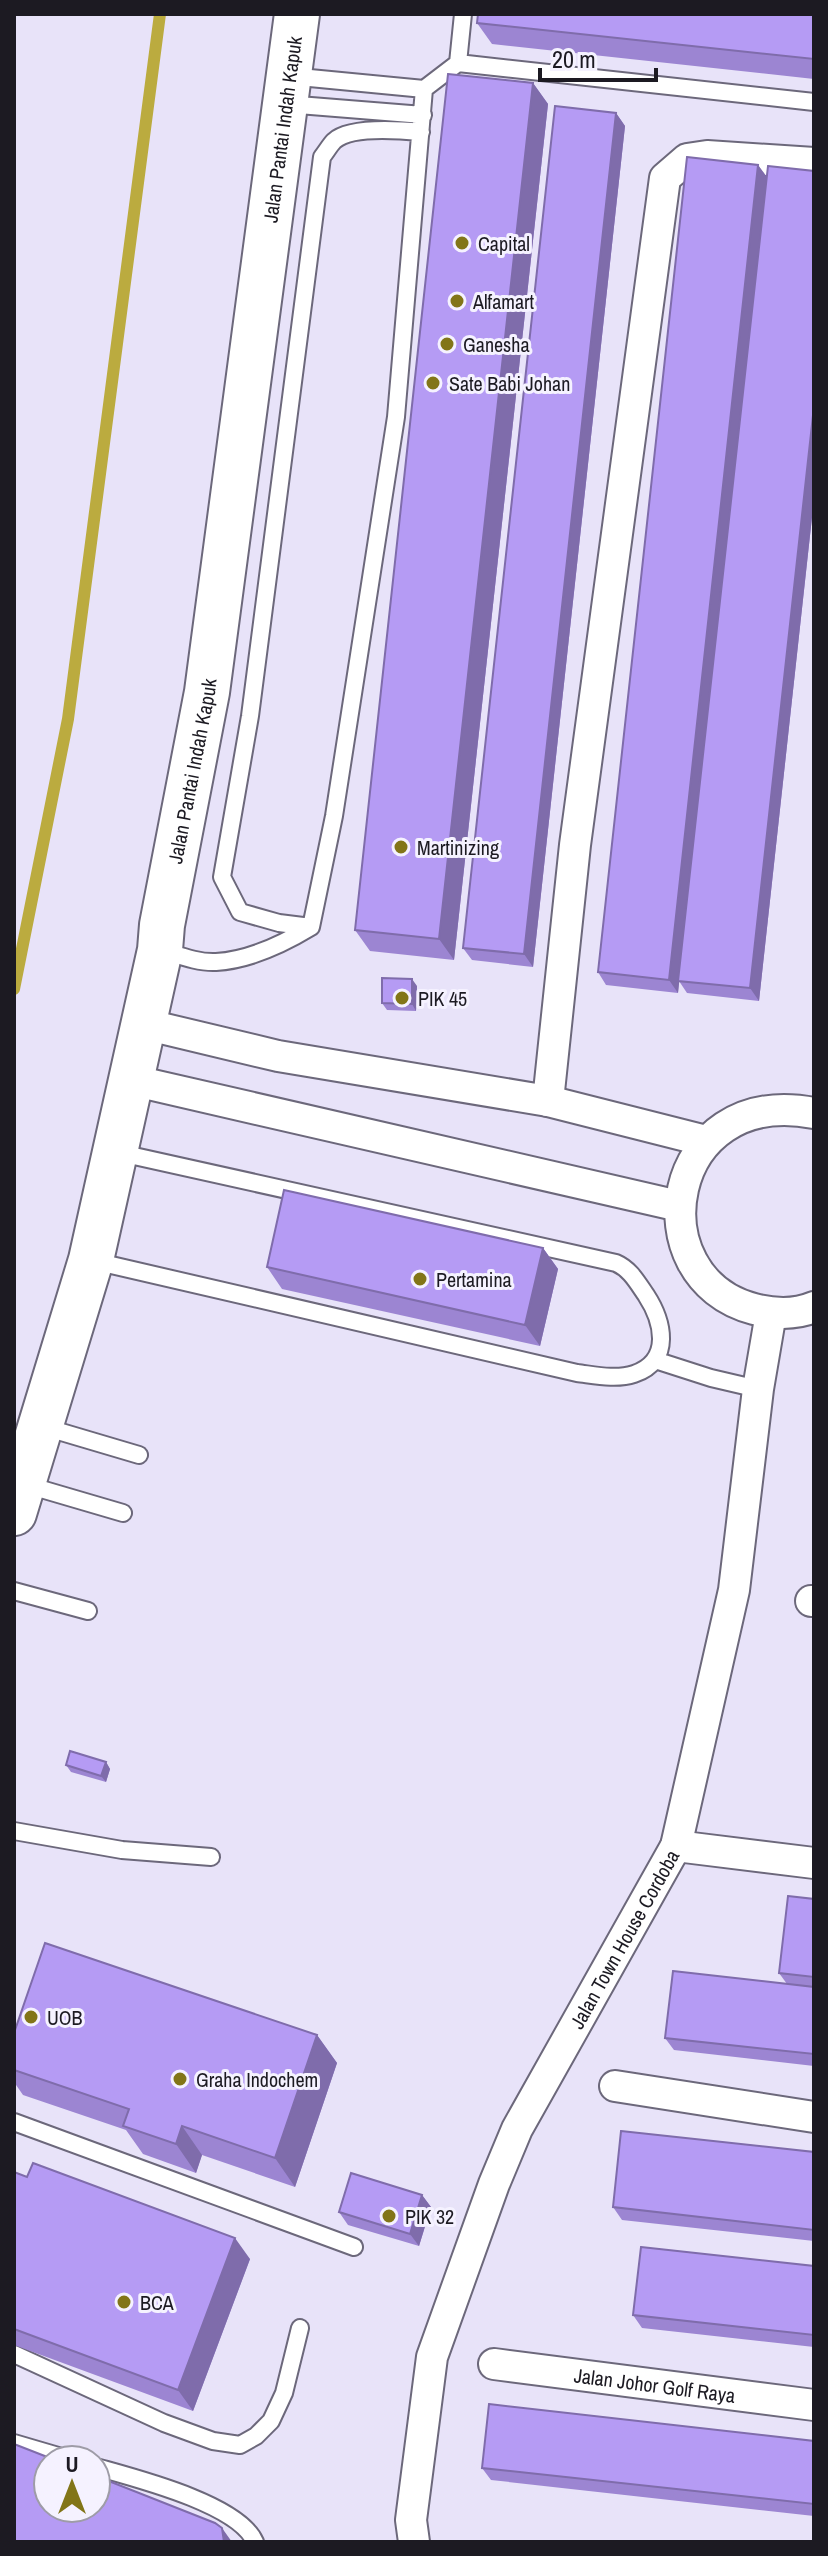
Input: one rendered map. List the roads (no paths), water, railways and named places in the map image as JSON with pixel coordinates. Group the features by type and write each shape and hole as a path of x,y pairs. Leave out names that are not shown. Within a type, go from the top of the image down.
{"main road":[{"name":"Jalan Pantai Indah Kapuk","path":"18,1498 91,1260 160,950 162,925 207,692 297,14"}],"street":[{"path":"548,1101 575,845 665,178 687,159 707,156 814,163"},
{"path":"144,1024 278,1056 548,1101 706,1141"},
{"path":"131,1080 679,1206"},
{"path":"814,1113 769,1109 745,1115 724,1126 706,1141 687,1172 679,1206 683,1237 694,1265 715,1289 741,1305 771,1313 804,1311 814,1307"},
{"name":"Jalan Town House Cordoba","path":"408,2535 432,2357 494,2184 517,2129 676,1846 734,1590 758,1389 771,1313"},
{"path":"676,1846 814,1863"},
{"path":"615,2086 814,2117"},
{"name":"Jalan Johor Golf Raya","path":"494,2364 814,2405"}],"lane":[{"path":"458,63 463,14"},
{"path":"288,90 424,89 458,63 814,102"},
{"path":"160,950 215,962 278,946 311,927 334,816 396,417 424,89"},
{"path":"288,90 422,124"},
{"path":"311,927 279,923 240,912 222,877 250,716 322,157 335,139 422,124"},
{"path":"91,1260 577,1373 623,1377 636,1374 655,1360 661,1342 658,1313 630,1272 616,1263 115,1152"},
{"path":"655,1360 758,1389"},
{"path":"41,1426 139,1455"},
{"path":"18,1498 123,1513"},
{"path":"14,1591 88,1611"},
{"path":"14,1831 122,1850 211,1857"},
{"path":"14,2122 354,2247"},
{"path":"14,2354 164,2423 213,2441 240,2445 256,2436 271,2421 284,2393 300,2328"},
{"path":"112,2472 220,2509 242,2523 255,2542"}],"waterway":[{"path":"14,989 68,719 160,14"}],"place":[{"name":"Capital","path":"462,243"},
{"name":"Alfamart","path":"457,301"},
{"name":"Ganesha","path":"447,344"},
{"name":"Sate Babi Johan","path":"433,383"},
{"name":"Martinizing","path":"401,847"},
{"name":"PIK 45","path":"402,998"},
{"name":"Pertamina","path":"420,1279"},
{"name":"UOB","path":"31,2017"},
{"name":"Graha Indochem","path":"180,2079"},
{"name":"PIK 32","path":"389,2216"},
{"name":"BCA","path":"124,2302"}]}
